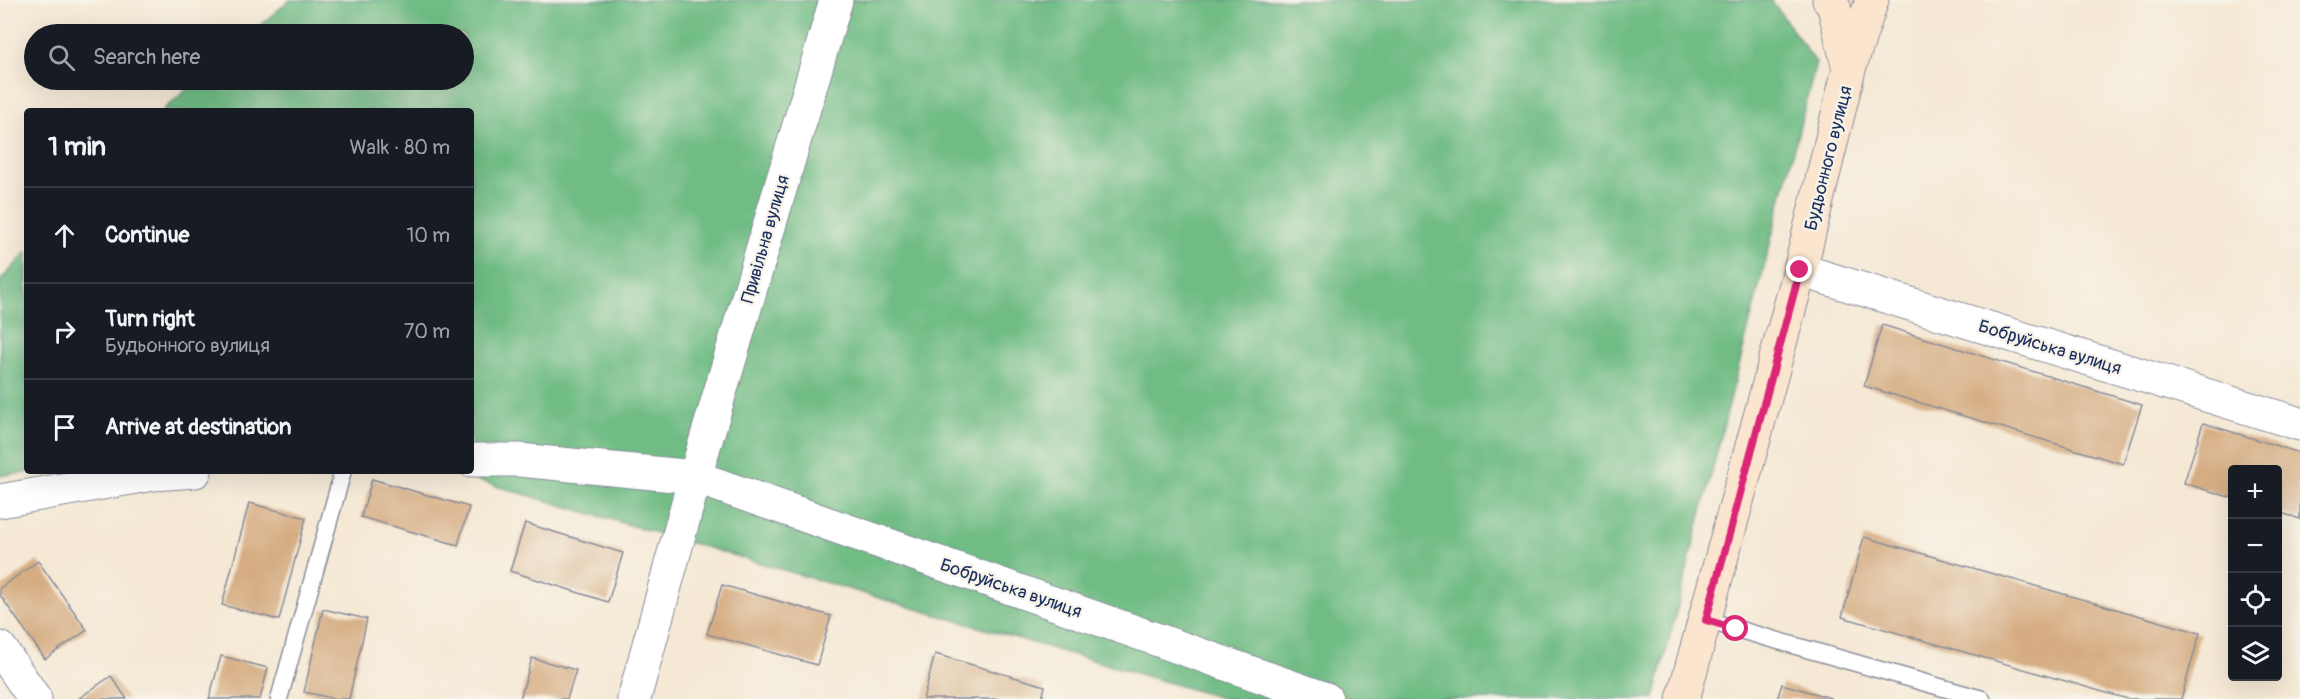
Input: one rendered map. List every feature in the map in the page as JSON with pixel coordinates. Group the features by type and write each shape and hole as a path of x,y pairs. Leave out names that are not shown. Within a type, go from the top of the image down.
{"main road":[{"path":"1829,0 1834,7 1849,69"},
{"name":"Будьонного вулиця","path":"1683,699 1800,270 1849,69 1872,0"}],"street":[{"name":"Привільна вулиця","path":"634,699 695,477 836,0"},
{"name":"Бобруйська вулиця","path":"1800,270 2300,423"},
{"path":"474,460 519,460 695,477"},
{"path":"0,501 153,474"},
{"name":"Бобруйська вулиця","path":"695,477 1326,699"},
{"path":"0,648 34,699"}],"lane":[{"path":"279,699 342,474"},
{"path":"1706,620 1982,699"}],"green space":[{"path":"290,0 1771,0 1816,63 1654,699 1225,699 455,474 474,474 474,108 165,108 186,90 474,90 474,24 262,24"},
{"path":"24,255 24,473 0,476 0,281"}],"building":[{"path":"1882,325 2142,405 2123,464 1864,386"},
{"path":"2203,423 2300,453 2300,519 2282,513 2282,465 2228,465 2228,497 2184,483"},
{"path":"372,479 469,507 458,545 361,517"},
{"path":"249,503 306,518 279,620 222,605"},
{"path":"525,523 623,553 608,602 510,571"},
{"path":"1864,537 2200,633 2181,699 2128,699 1842,617"},
{"path":"38,561 87,630 45,659 0,595 0,588"},
{"path":"722,585 831,616 817,665 707,634"},
{"path":"323,609 367,619 349,699 336,699 304,692"},
{"path":"935,654 1045,686 1042,699 923,699"},
{"path":"221,656 268,668 260,699 209,699"},
{"path":"532,658 576,670 567,699 520,699"},
{"path":"111,676 127,699 78,699"},
{"path":"1782,684 1831,698 1831,699 1777,699"}],"route":[{"path":"1736,629 1706,620 1800,270"}]}
